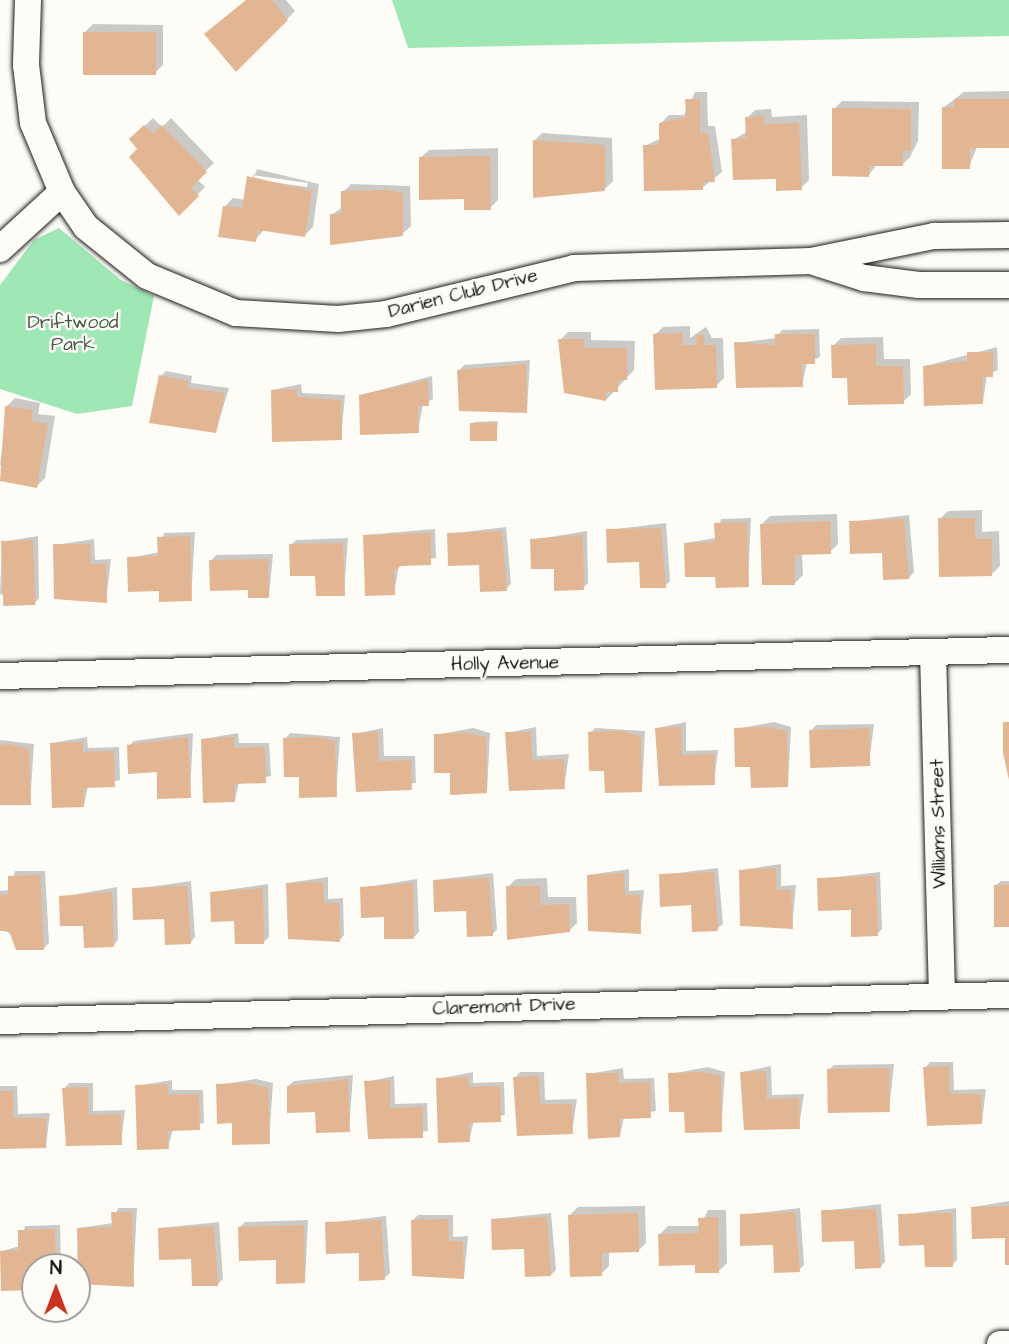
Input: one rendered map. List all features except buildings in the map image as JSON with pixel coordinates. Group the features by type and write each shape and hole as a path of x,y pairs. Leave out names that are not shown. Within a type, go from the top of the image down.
{"street":[{"name":"Darien Club Drive","path":"28,0 31,110 62,192 86,227 147,276 211,307 259,316 386,314 513,279 617,264 811,261 921,237 1009,235"},
{"path":"0,249 62,192"},
{"name":"Darien Club Drive","path":"811,261 864,278 919,285 1009,285"},
{"name":"Holly Avenue","path":"0,677 1009,650"},
{"name":"Williams Street","path":"933,652 942,995"},
{"name":"Claremont Drive","path":"0,1021 1009,995"},
{"path":"1000,1344 1009,1344"}],"green space":[{"path":"392,0 1009,0 1009,36 408,48"},
{"name":"Driftwood Park","path":"59,228 121,280 154,296 132,406 77,414 0,389 0,285 34,240"}]}
